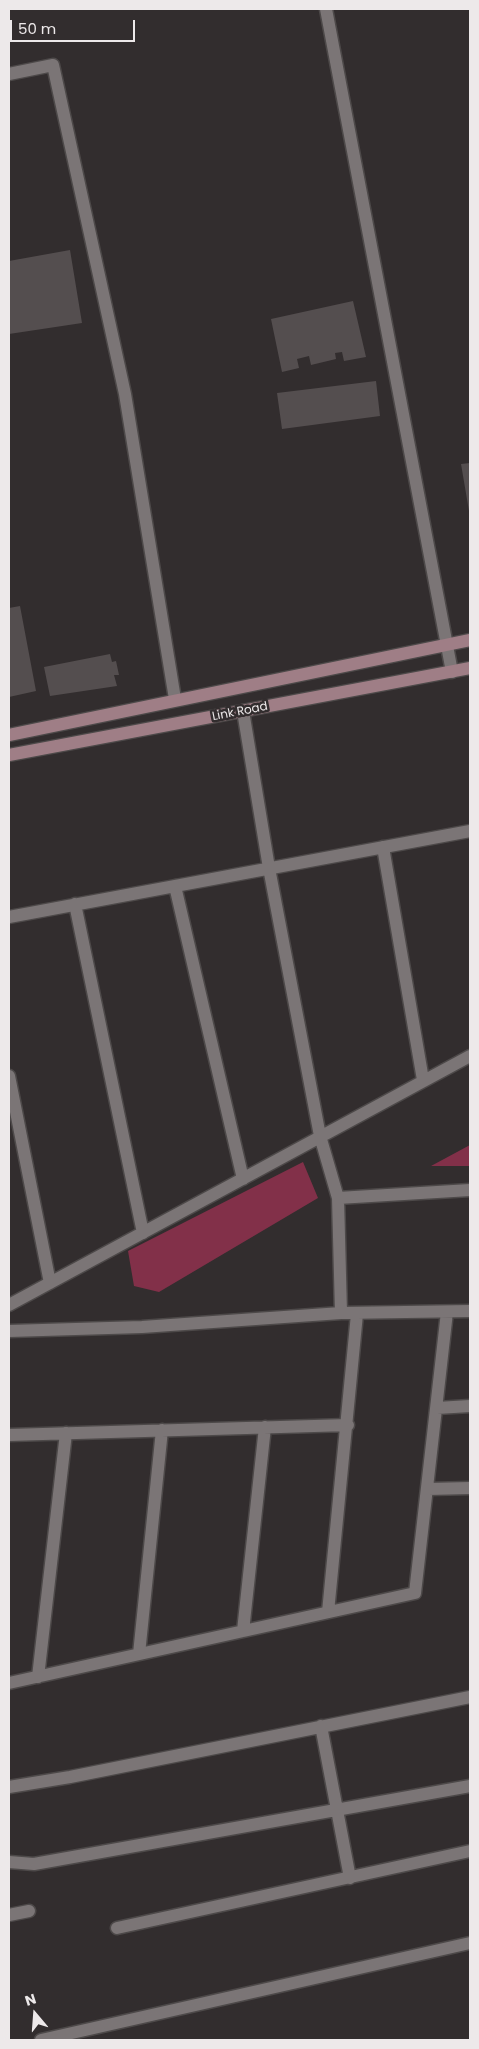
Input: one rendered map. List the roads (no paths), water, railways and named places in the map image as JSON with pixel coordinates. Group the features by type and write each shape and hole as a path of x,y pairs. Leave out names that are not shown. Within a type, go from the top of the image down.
{"main road":[{"path":"9,735 175,699 470,640"},
{"name":"Link Road","path":"9,756 470,668"}],"street":[{"path":"326,9 452,672"},
{"path":"9,74 54,66 125,394 175,699"},
{"path":"243,712 269,868 320,1136 338,1198 340,1313"},
{"path":"9,916 470,831"},
{"path":"383,847 423,1080"},
{"path":"174,886 243,1178"},
{"path":"75,904 143,1233"},
{"path":"9,1306 470,1056"},
{"path":"9,1076 50,1283"},
{"path":"338,1198 470,1190"},
{"path":"9,1331 142,1327 340,1313 470,1311"},
{"path":"9,1683 415,1593 447,1312"},
{"path":"328,1612 348,1425 357,1314"},
{"path":"437,1408 470,1406"},
{"path":"9,1435 348,1425"},
{"path":"242,1631 265,1428"},
{"path":"139,1654 162,1430"},
{"path":"38,1677 66,1433"},
{"path":"428,1489 470,1488"},
{"path":"9,1787 70,1777 470,1696"},
{"path":"321,1726 339,1809 350,1878"},
{"path":"9,1862 34,1864 470,1786"},
{"path":"118,1928 470,1851"},
{"path":"9,1915 30,1911"},
{"path":"41,2040 470,1943"}]}
